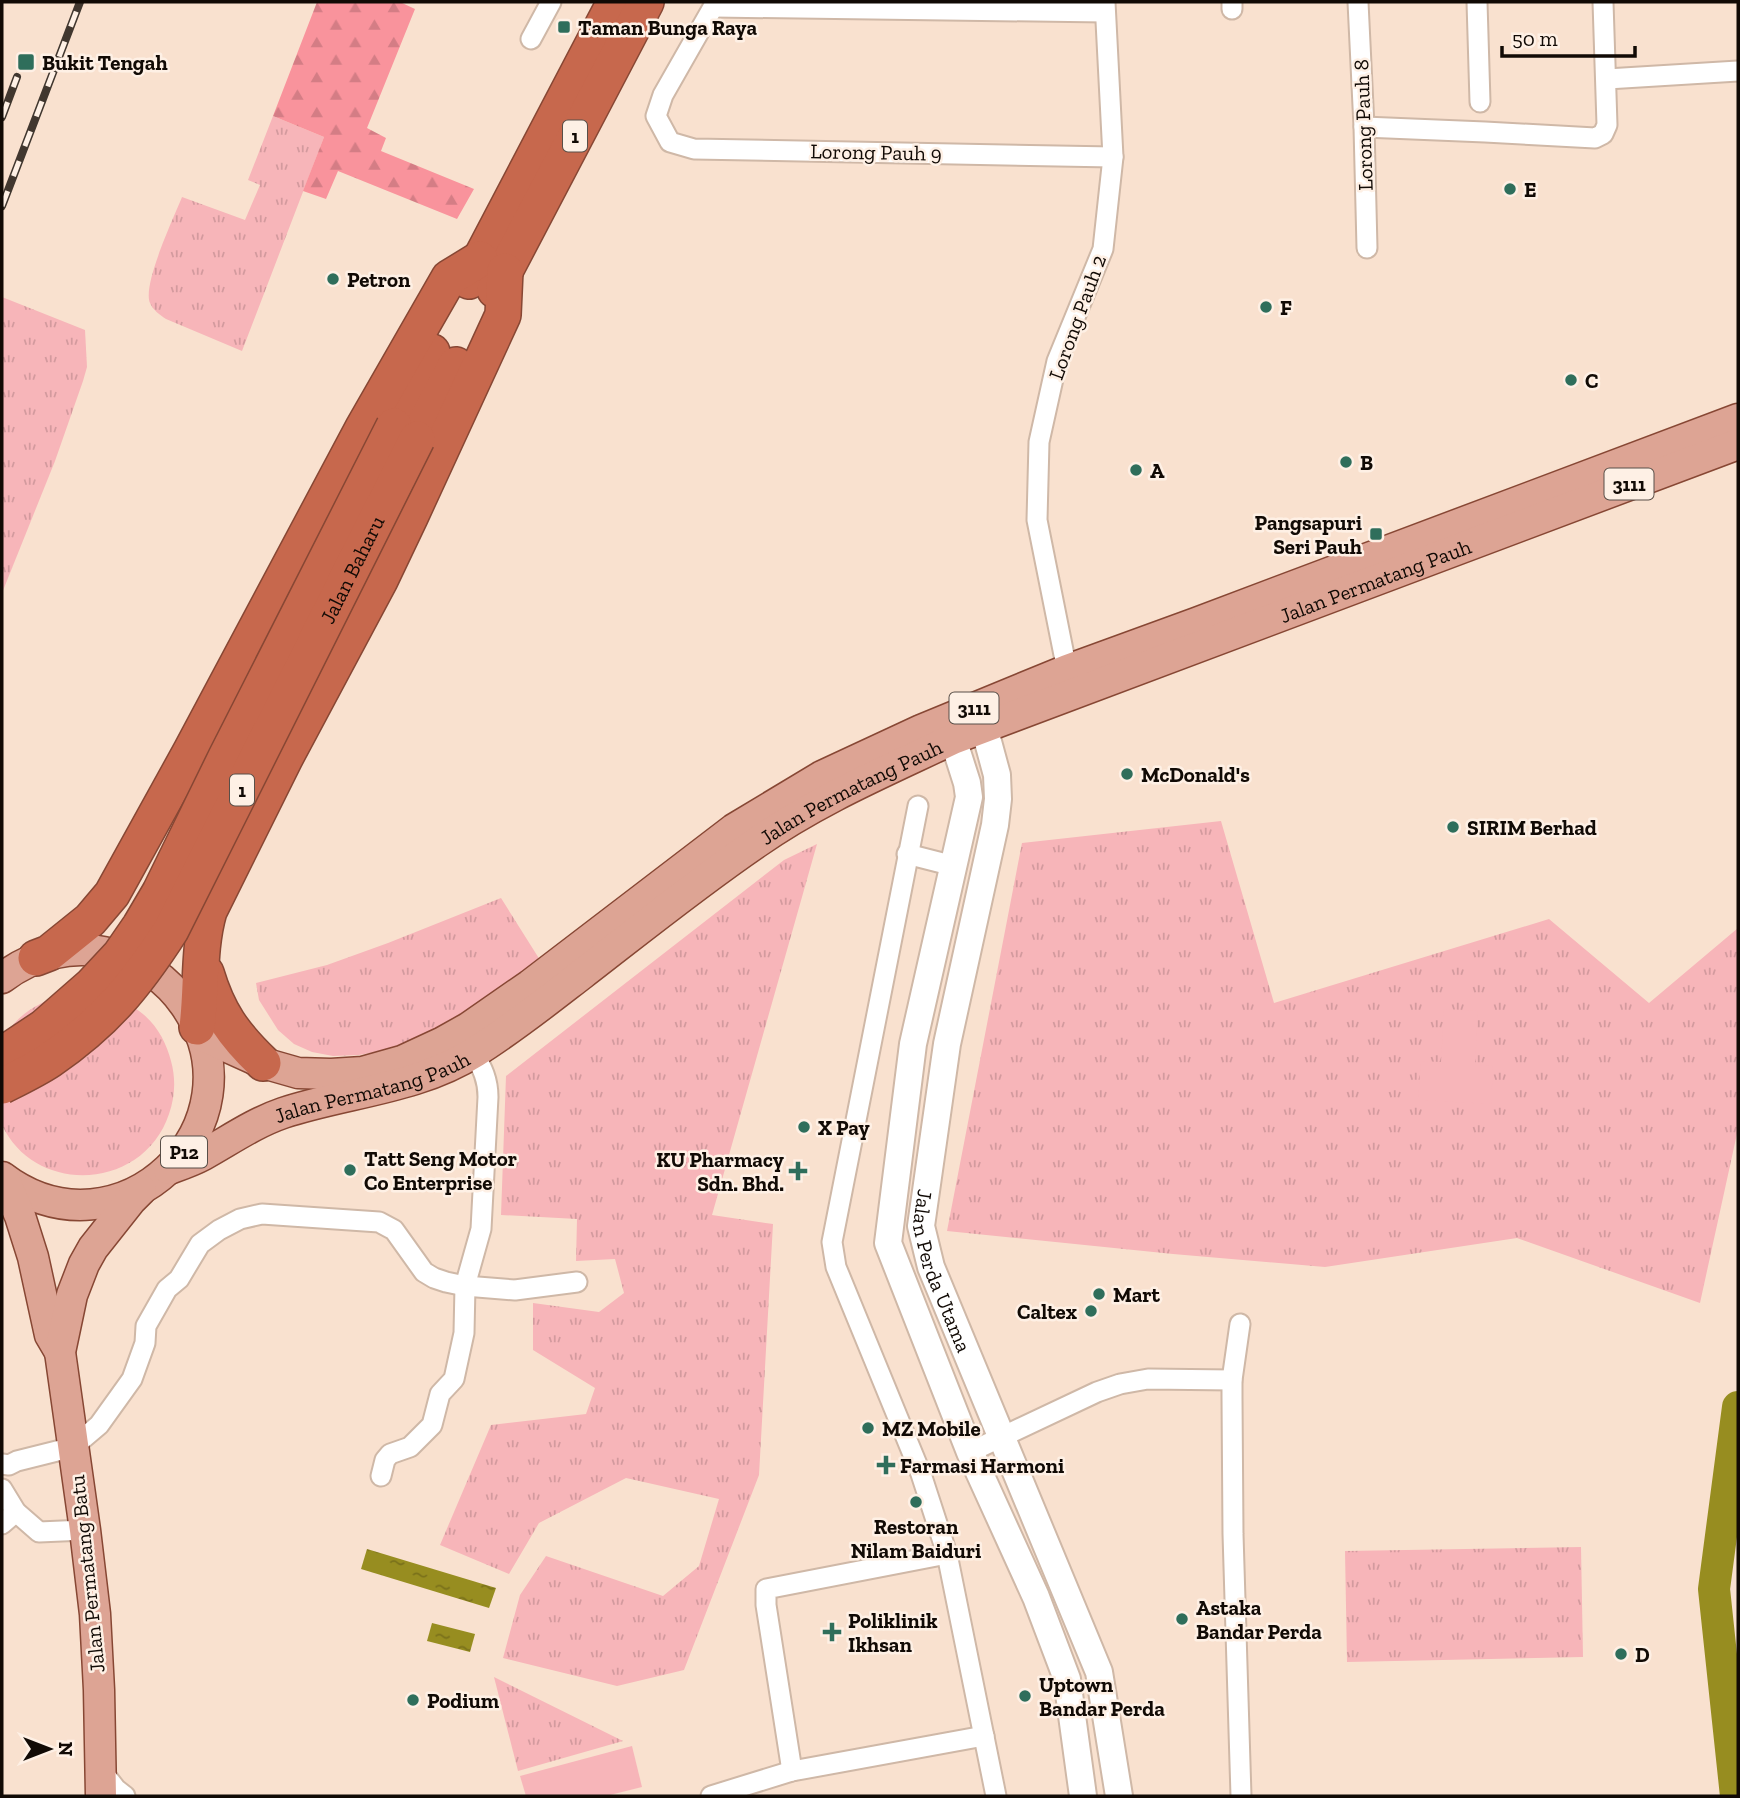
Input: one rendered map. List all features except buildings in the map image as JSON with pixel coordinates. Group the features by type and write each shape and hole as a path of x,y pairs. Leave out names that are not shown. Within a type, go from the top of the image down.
{"highway":[{"name":"Jalan Baharu","path":"2,1055 44,1027 92,985 120,955 160,892 226,757 406,433 493,265 615,2"},
{"name":"Jalan Baharu","path":"493,265 646,2"},
{"path":"36,958 49,953 90,920 112,894 363,428 449,278 493,265 503,315 380,580 285,758 206,926 199,1031"},
{"name":"Jalan Baharu","path":"2,1086 48,1062 104,1017 138,979 160,948 191,893 406,433"},
{"path":"126,868 134,893 157,911 206,926"},
{"path":"206,926 205,969 213,996 226,1021 263,1063"}],"main road":[{"name":"Jalan Permatang Pauh","path":"199,1031 263,1063 298,1073 363,1072 402,1061 468,1028 530,985 734,829 822,776 921,730 1067,670 1738,419"},
{"name":"Jalan Permatang Pauh","path":"169,1169 195,1159 280,1114 410,1081 455,1063 524,1017 758,841 830,798 953,739 1738,444"},
{"name":"P12","path":"2,978 36,958 70,950 88,950 122,957 153,972 184,1004 199,1031 207,1067 206,1099 193,1137 169,1169 141,1190 111,1201 63,1204 32,1195 3,1178"},
{"name":"Jalan Permatang Batu","path":"3,1178 20,1216 33,1258 50,1335 60,1352"},
{"name":"Jalan Permatang Batu","path":"101,1783 97,1641 85,1530 60,1352 72,1295 84,1264 99,1240 141,1190"}],"street":[{"path":"531,39 551,2"},
{"name":"Lorong Pauh 8","path":"1358,2 1367,248"},
{"path":"1477,2 1480,102"},
{"path":"1364,127 1595,138 1603,135 1607,125 1603,2"},
{"path":"715,4 1105,7"},
{"name":"Lorong Pauh 9","path":"715,4 663,94 656,116 670,142 694,149 1112,157"},
{"name":"Lorong Pauh 2","path":"1067,670 1037,520 1039,442 1057,361 1103,249 1112,157 1105,7"},
{"path":"1607,79 1738,71"},
{"name":"Jalan Perda Utama","path":"984,727 997,775 995,825 947,1044 921,1226 931,1267 1099,1672 1119,1796"},
{"name":"Jalan Perda Utama","path":"953,739 969,797 913,1044 888,1243 970,1452 1036,1597 1067,1679 1083,1796"},
{"path":"918,806 832,1242 836,1267 921,1475 947,1554 996,1796"},
{"path":"908,854 954,866"},
{"path":"381,1476 385,1460 390,1454 410,1447 432,1425 440,1394 454,1379 464,1333 465,1286 481,1229 488,1097 485,1072 474,1052"},
{"path":"2,1464 9,1465 73,1447 99,1425 132,1379 145,1343 146,1326 167,1289 179,1279 200,1244 240,1219 262,1214 379,1222 394,1230 424,1272 434,1278 465,1286 515,1290 577,1282"},
{"path":"1240,1324 1232,1380 1233,1534 1241,1796"},
{"path":"970,1452 1097,1392 1120,1384 1148,1379 1232,1380"},
{"path":"2,1489 6,1524 39,1532 85,1530"},
{"path":"792,1771 768,1618 766,1589 947,1554"},
{"path":"711,1796 740,1791 792,1771 984,1736"},
{"path":"101,1783 125,1796"}],"green space":[{"path":"317,2 400,2 415,9 367,128 386,138 381,151 474,189 457,219 338,171 326,199 303,191 324,137 273,116"},
{"path":"273,116 324,137 242,351 159,314 150,303 150,282 182,197 245,220 260,185 248,180"},
{"path":"2,297 85,330 87,367 55,461 2,593"},
{"path":"1221,821 1274,1003 1549,919 1649,1003 1738,928 1738,1129 1700,1303 1517,1238 1325,1267 947,1231 1022,843"},
{"path":"817,844 712,1215 773,1224 759,1475 684,1670 617,1686 503,1658 520,1595 546,1556 663,1596 699,1566 719,1499 626,1478 539,1523 509,1574 440,1545 491,1425 586,1414 595,1388 533,1350 533,1303 599,1312 624,1293 615,1259 576,1261 577,1219 501,1215 506,1076 784,860"},
{"path":"501,898 540,960 449,1024 397,1048 359,1055 333,1056 312,1052 294,1044 278,1030 259,1000 256,983 327,965"},
{"path":"63,994 113,1002 136,1009 154,1025 169,1054 173,1068 174,1095 169,1114 156,1139 137,1158 114,1170 89,1175 63,1173 39,1164 18,1148 2,1125 2,1043 13,1025 27,1012"},
{"path":"1444,1009 1478,1011 1475,1065 1493,1066 1491,1104 1418,1100 1421,1061 1441,1062"},
{"path":"1581,1547 1583,1657 1347,1662 1345,1551"},
{"path":"494,1677 623,1741 518,1771"},
{"path":"632,1746 642,1787 606,1796 526,1796 520,1776"}],"water":[{"path":"367,1549 496,1588 489,1608 361,1569"},
{"path":"432,1623 475,1634 470,1652 427,1641"}],"waterway":[{"path":"1736,1796 1714,1589 1738,1407"}],"railway":[{"path":"2,206 80,2"},
{"path":"2,117 17,77"}],"place":[{"name":"Taman Bunga Raya","path":"564,27"},
{"name":"Bukit Tengah","path":"26,62"},
{"name":"E","path":"1510,189"},
{"name":"Petron","path":"333,279"},
{"name":"F","path":"1266,307"},
{"name":"C","path":"1571,380"},
{"name":"B","path":"1346,462"},
{"name":"A","path":"1136,470"},
{"name":"Pangsapuri Seri Pauh","path":"1376,534"},
{"name":"McDonald's","path":"1127,774"},
{"name":"SIRIM Berhad","path":"1453,827"},
{"name":"X Pay","path":"804,1127"},
{"name":"Tatt Seng Motor Co Enterprise","path":"350,1170"},
{"name":"KU Pharmacy Sdn. Bhd.","path":"798,1171"},
{"name":"Mart","path":"1099,1294"},
{"name":"Caltex","path":"1091,1311"},
{"name":"MZ Mobile","path":"868,1428"},
{"name":"Farmasi Harmoni","path":"886,1465"},
{"name":"Restoran Nilam Baiduri","path":"916,1502"},
{"name":"Astaka Bandar Perda","path":"1182,1619"},
{"name":"Poliklinik Ikhsan","path":"832,1632"},
{"name":"D","path":"1621,1654"},
{"name":"Uptown Bandar Perda","path":"1025,1696"},
{"name":"Podium","path":"413,1700"}]}
